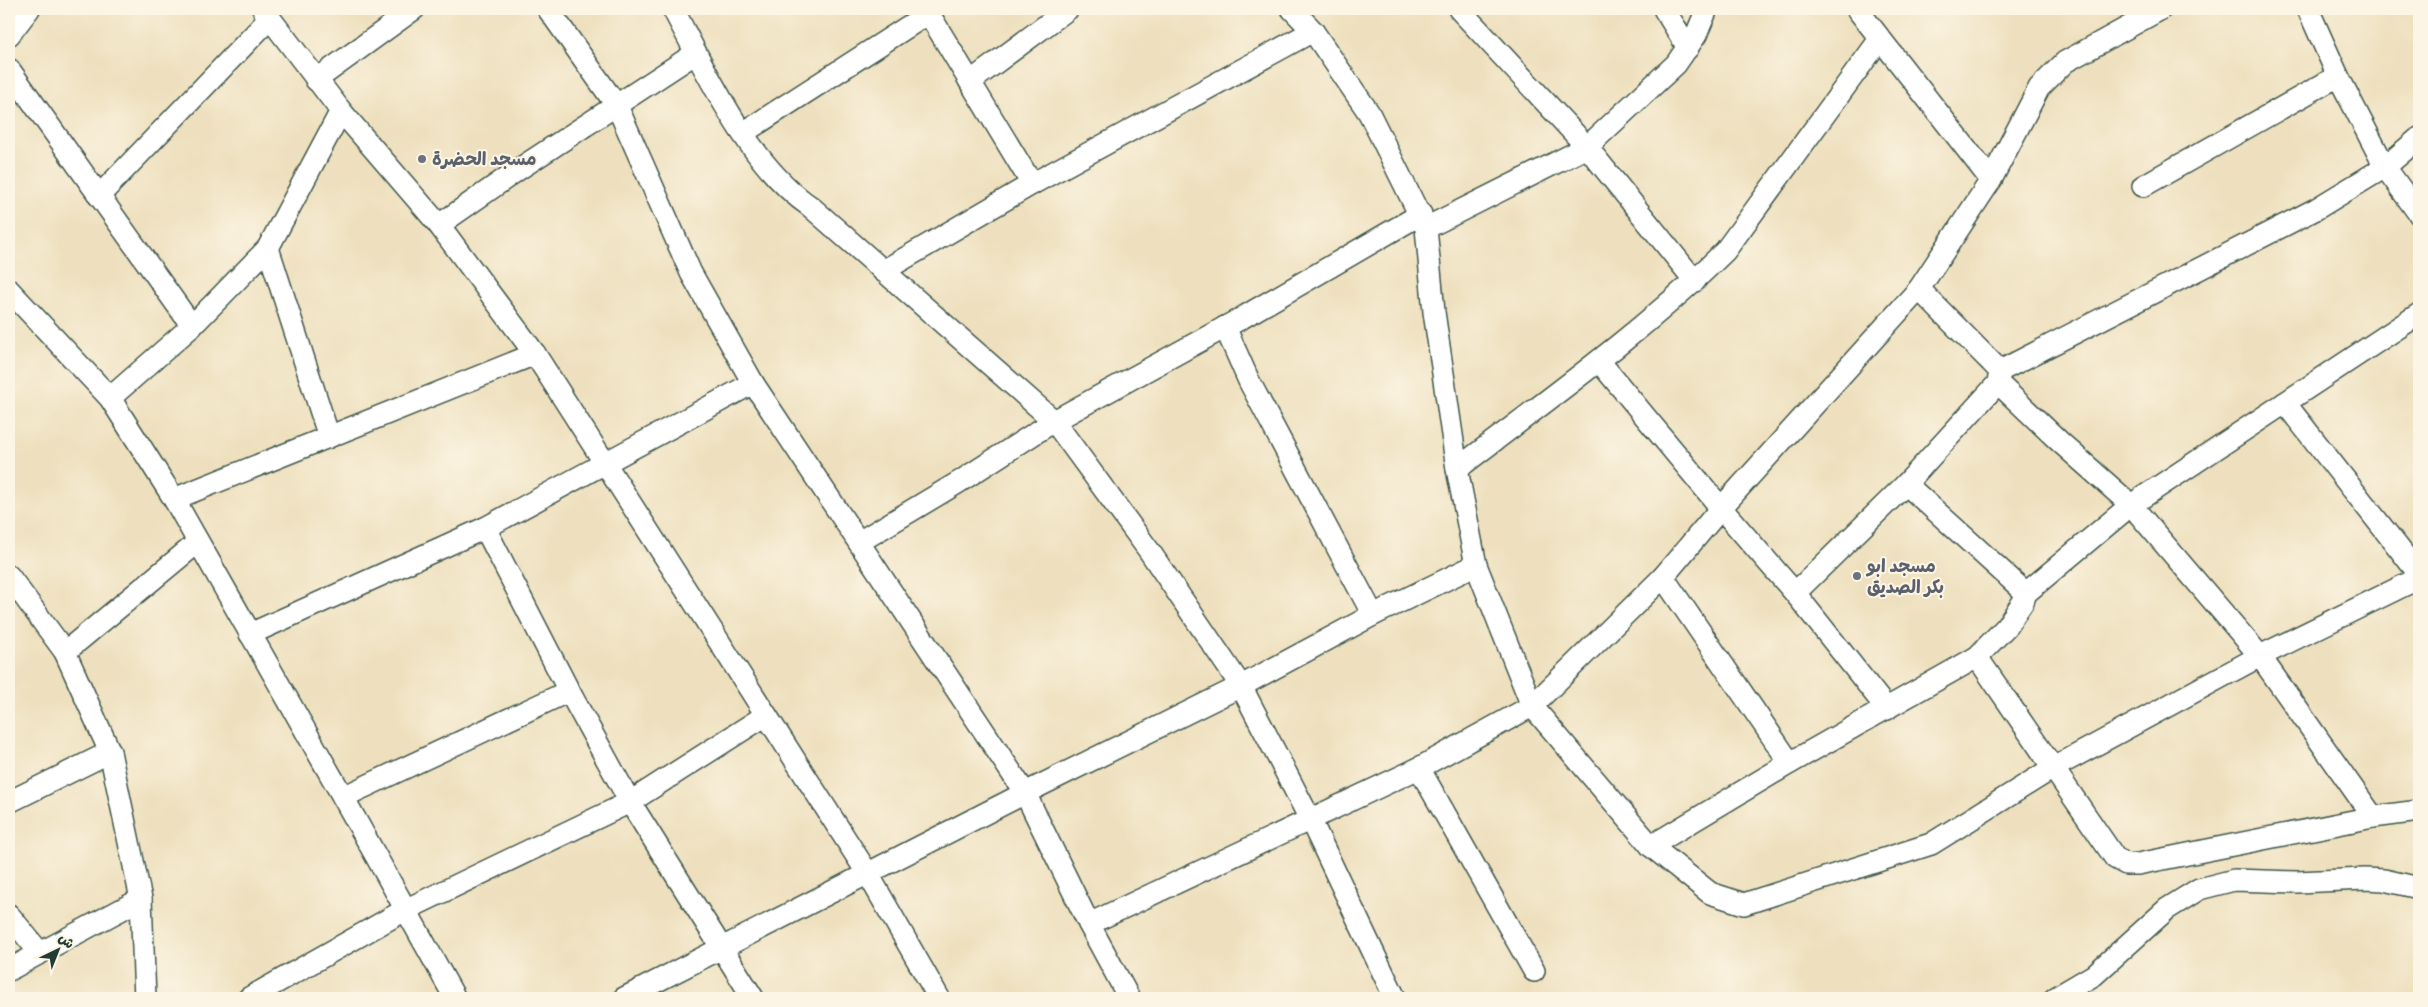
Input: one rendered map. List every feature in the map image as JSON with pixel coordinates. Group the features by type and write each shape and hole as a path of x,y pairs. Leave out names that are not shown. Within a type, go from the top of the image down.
{"street":[{"path":"9,35 29,9"},
{"path":"316,80 414,9"},
{"path":"548,9 617,106 691,273 753,383 1025,793 1089,924 1129,998"},
{"path":"673,9 696,54 744,133 774,176 791,194 811,207 1054,421 1150,552 1241,686 1311,821 1395,998"},
{"path":"970,82 1068,9"},
{"path":"1292,9 1313,31 1369,113 1423,221 1457,469 1476,564 1532,706 1651,846 1710,893 1744,904 1931,844 2053,768 2260,656 2419,576 2285,403"},
{"path":"1459,9 1587,147 1695,280"},
{"path":"1664,9 1688,48"},
{"path":"859,542 959,482 1054,421 1225,327 1423,221 1587,147 1676,64 1688,48 1706,9"},
{"path":"2308,9 2338,76 2385,167 2419,214"},
{"path":"1089,924 1311,821 1419,768 1532,706 1663,577 1721,508 1919,289 1991,180 2040,88 2065,62 2158,10"},
{"path":"744,133 928,11 1032,184"},
{"path":"1863,11 1880,39 1991,180"},
{"path":"99,196 266,13 341,111 439,225 535,354 606,462 868,874 939,998"},
{"path":"882,271 1032,184 1313,31"},
{"path":"1457,469 1599,361 1695,280 1725,251 1880,39"},
{"path":"439,225 518,169 696,54"},
{"path":"9,69 192,326"},
{"path":"2143,186 2338,76"},
{"path":"110,398 192,326 268,248 341,111"},
{"path":"1795,593 1906,484 1999,377 2316,209 2385,167 2419,138"},
{"path":"268,248 329,437"},
{"path":"1919,289 2060,442 2131,505 2260,656 2373,817"},
{"path":"9,290 110,398 174,499 344,797 455,998"},
{"path":"1651,846 1790,763 1976,657 2006,628 2023,602 2026,593 2131,505 2419,314"},
{"path":"1225,327 1249,381 1373,615"},
{"path":"174,499 535,354"},
{"path":"1599,361 1721,508 1795,593 1887,709"},
{"path":"250,634 486,528 753,383"},
{"path":"1906,484 2026,593"},
{"path":"486,528 569,690 630,802 753,998"},
{"path":"64,652 198,542"},
{"path":"624,998 722,946 1241,686 1373,615 1476,564"},
{"path":"9,576 64,652 110,752 141,899 145,998"},
{"path":"1663,577 1790,763"},
{"path":"1976,657 2115,858 2126,864 2138,864 2373,817 2419,811"},
{"path":"344,797 569,690"},
{"path":"249,998 405,910 630,802 766,715"},
{"path":"11,794 110,752"},
{"path":"1419,768 1534,971"},
{"path":"2055,998 2094,975 2167,909 2199,889 2234,880 2297,882 2365,879 2384,880 2419,888"},
{"path":"9,970 141,899"},
{"path":"9,915 40,953"}],"place":[{"name":"مسجد الحضرة","path":"422,159"},
{"name":"مسجد ابو بكر الصديق","path":"1857,576"}]}
